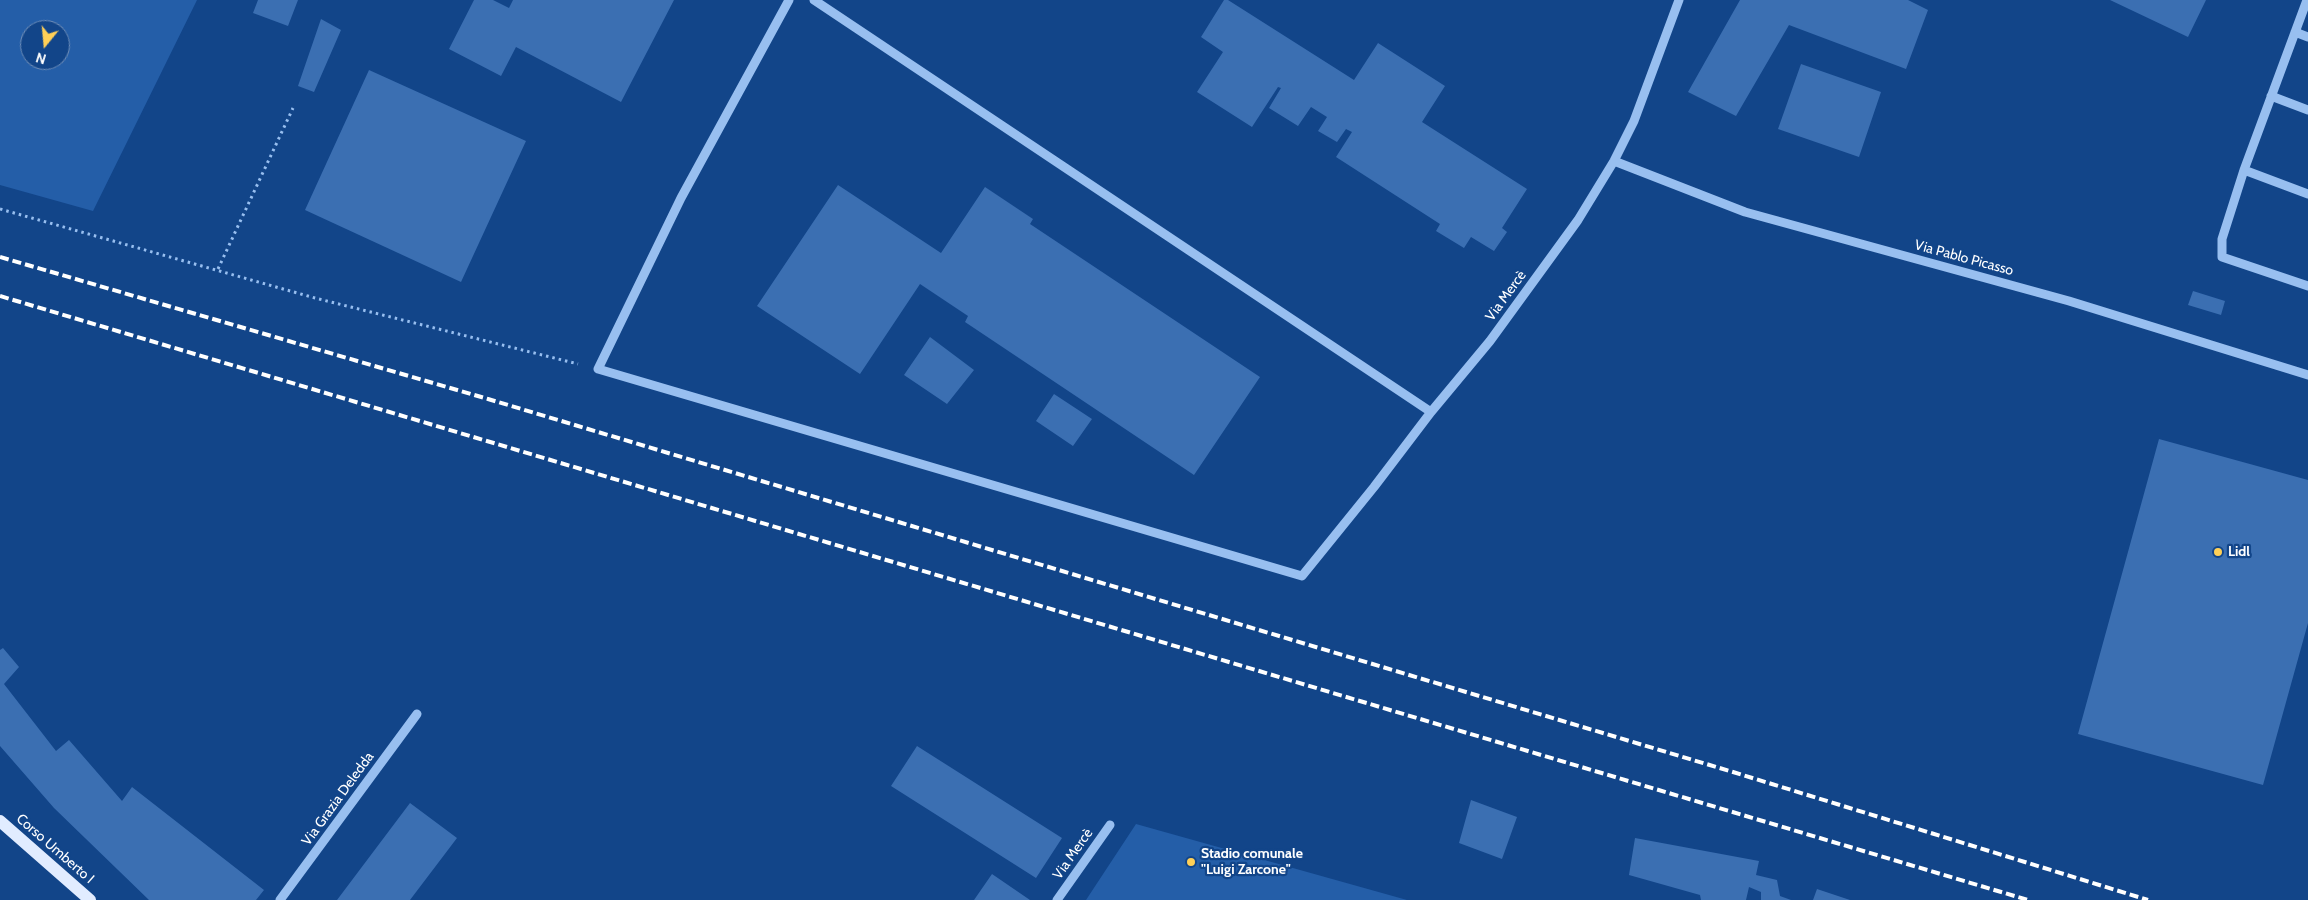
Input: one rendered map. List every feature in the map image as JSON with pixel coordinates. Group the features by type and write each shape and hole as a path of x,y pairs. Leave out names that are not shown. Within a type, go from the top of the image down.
{"main road":[{"name":"Corso Umberto I","path":"0,821 90,900"}],"street":[{"path":"598,369 681,198 789,0"},
{"path":"814,0 1431,412"},
{"name":"Via Mercè","path":"598,369 1302,576 1374,487 1431,412 1490,341 1578,220 1614,161 1634,121 1679,0"},
{"path":"2307,0 2244,170 2222,239 2222,257 2308,286"},
{"path":"2295,32 2308,37"},
{"path":"2271,96 2308,110"},
{"name":"Via Pablo Picasso","path":"1614,161 1745,212 2069,301 2308,375"},
{"path":"2244,170 2308,194"},
{"name":"Via Grazia Deledda","path":"280,900 417,714"},
{"name":"Via Mercè","path":"1057,900 1110,824"}],"path":[{"path":"218,269 293,108"},
{"path":"0,208 315,298 598,369"}],"shaded area":[{"path":"0,0 197,0 93,211 0,185"},
{"name":"Stadio comunale \"Luigi Zarcone\"","path":"1136,824 1407,900 1086,900"}],"building":[{"path":"258,0 298,0 288,26 253,13"},
{"path":"474,0 493,0 509,8 513,0 674,0 621,102 516,47 501,76 449,49"},
{"path":"1224,0 1228,0 1354,80 1378,43 1445,86 1422,122 1527,189 1502,228 1507,232 1494,251 1471,237 1464,248 1436,231 1440,224 1336,157 1352,132 1346,129 1337,142 1318,131 1327,117 1311,107 1298,126 1269,108 1281,88 1278,87 1252,127 1197,92 1223,52 1201,37"},
{"path":"1740,0 1908,0 1928,10 1906,69 1789,25 1736,116 1688,92"},
{"path":"2110,0 2206,0 2188,37"},
{"path":"321,19 341,30 314,92 298,86"},
{"path":"1801,64 1881,92 1859,157 1778,129"},
{"path":"369,70 526,141 461,282 305,210"},
{"path":"838,185 941,253 985,187 1033,219 1030,224 1260,377 1194,475 965,322 968,316 920,284 860,374 757,306"},
{"path":"2193,291 2225,301 2221,315 2188,305"},
{"path":"930,337 974,370 947,404 904,375"},
{"path":"1054,394 1092,419 1073,446 1036,421"},
{"name":"Lidl","path":"2159,439 2308,480 2308,623 2263,785 2078,734"},
{"path":"3,648 19,667 4,684 56,751 69,740 122,801 132,787 264,890 256,900 149,900 54,808 0,746 0,650"},
{"path":"917,746 1062,838 1036,878 891,786"},
{"path":"1471,800 1517,817 1502,859 1459,843"},
{"path":"410,803 457,838 410,900 337,900"},
{"path":"1635,838 1759,861 1756,875 1777,880 1780,896 1791,900 1761,900 1761,892 1749,887 1746,900 1701,900 1700,895 1629,875"},
{"path":"992,874 1030,900 974,900"},
{"path":"1817,889 1850,900 1813,900"}],"railway":[{"path":"0,257 488,399 1733,772 2148,900"},
{"path":"0,296 2028,900"}],"place":[{"name":"Lidl","path":"2218,552"},
{"name":"Stadio comunale \"Luigi Zarcone\"","path":"1191,862"}]}
